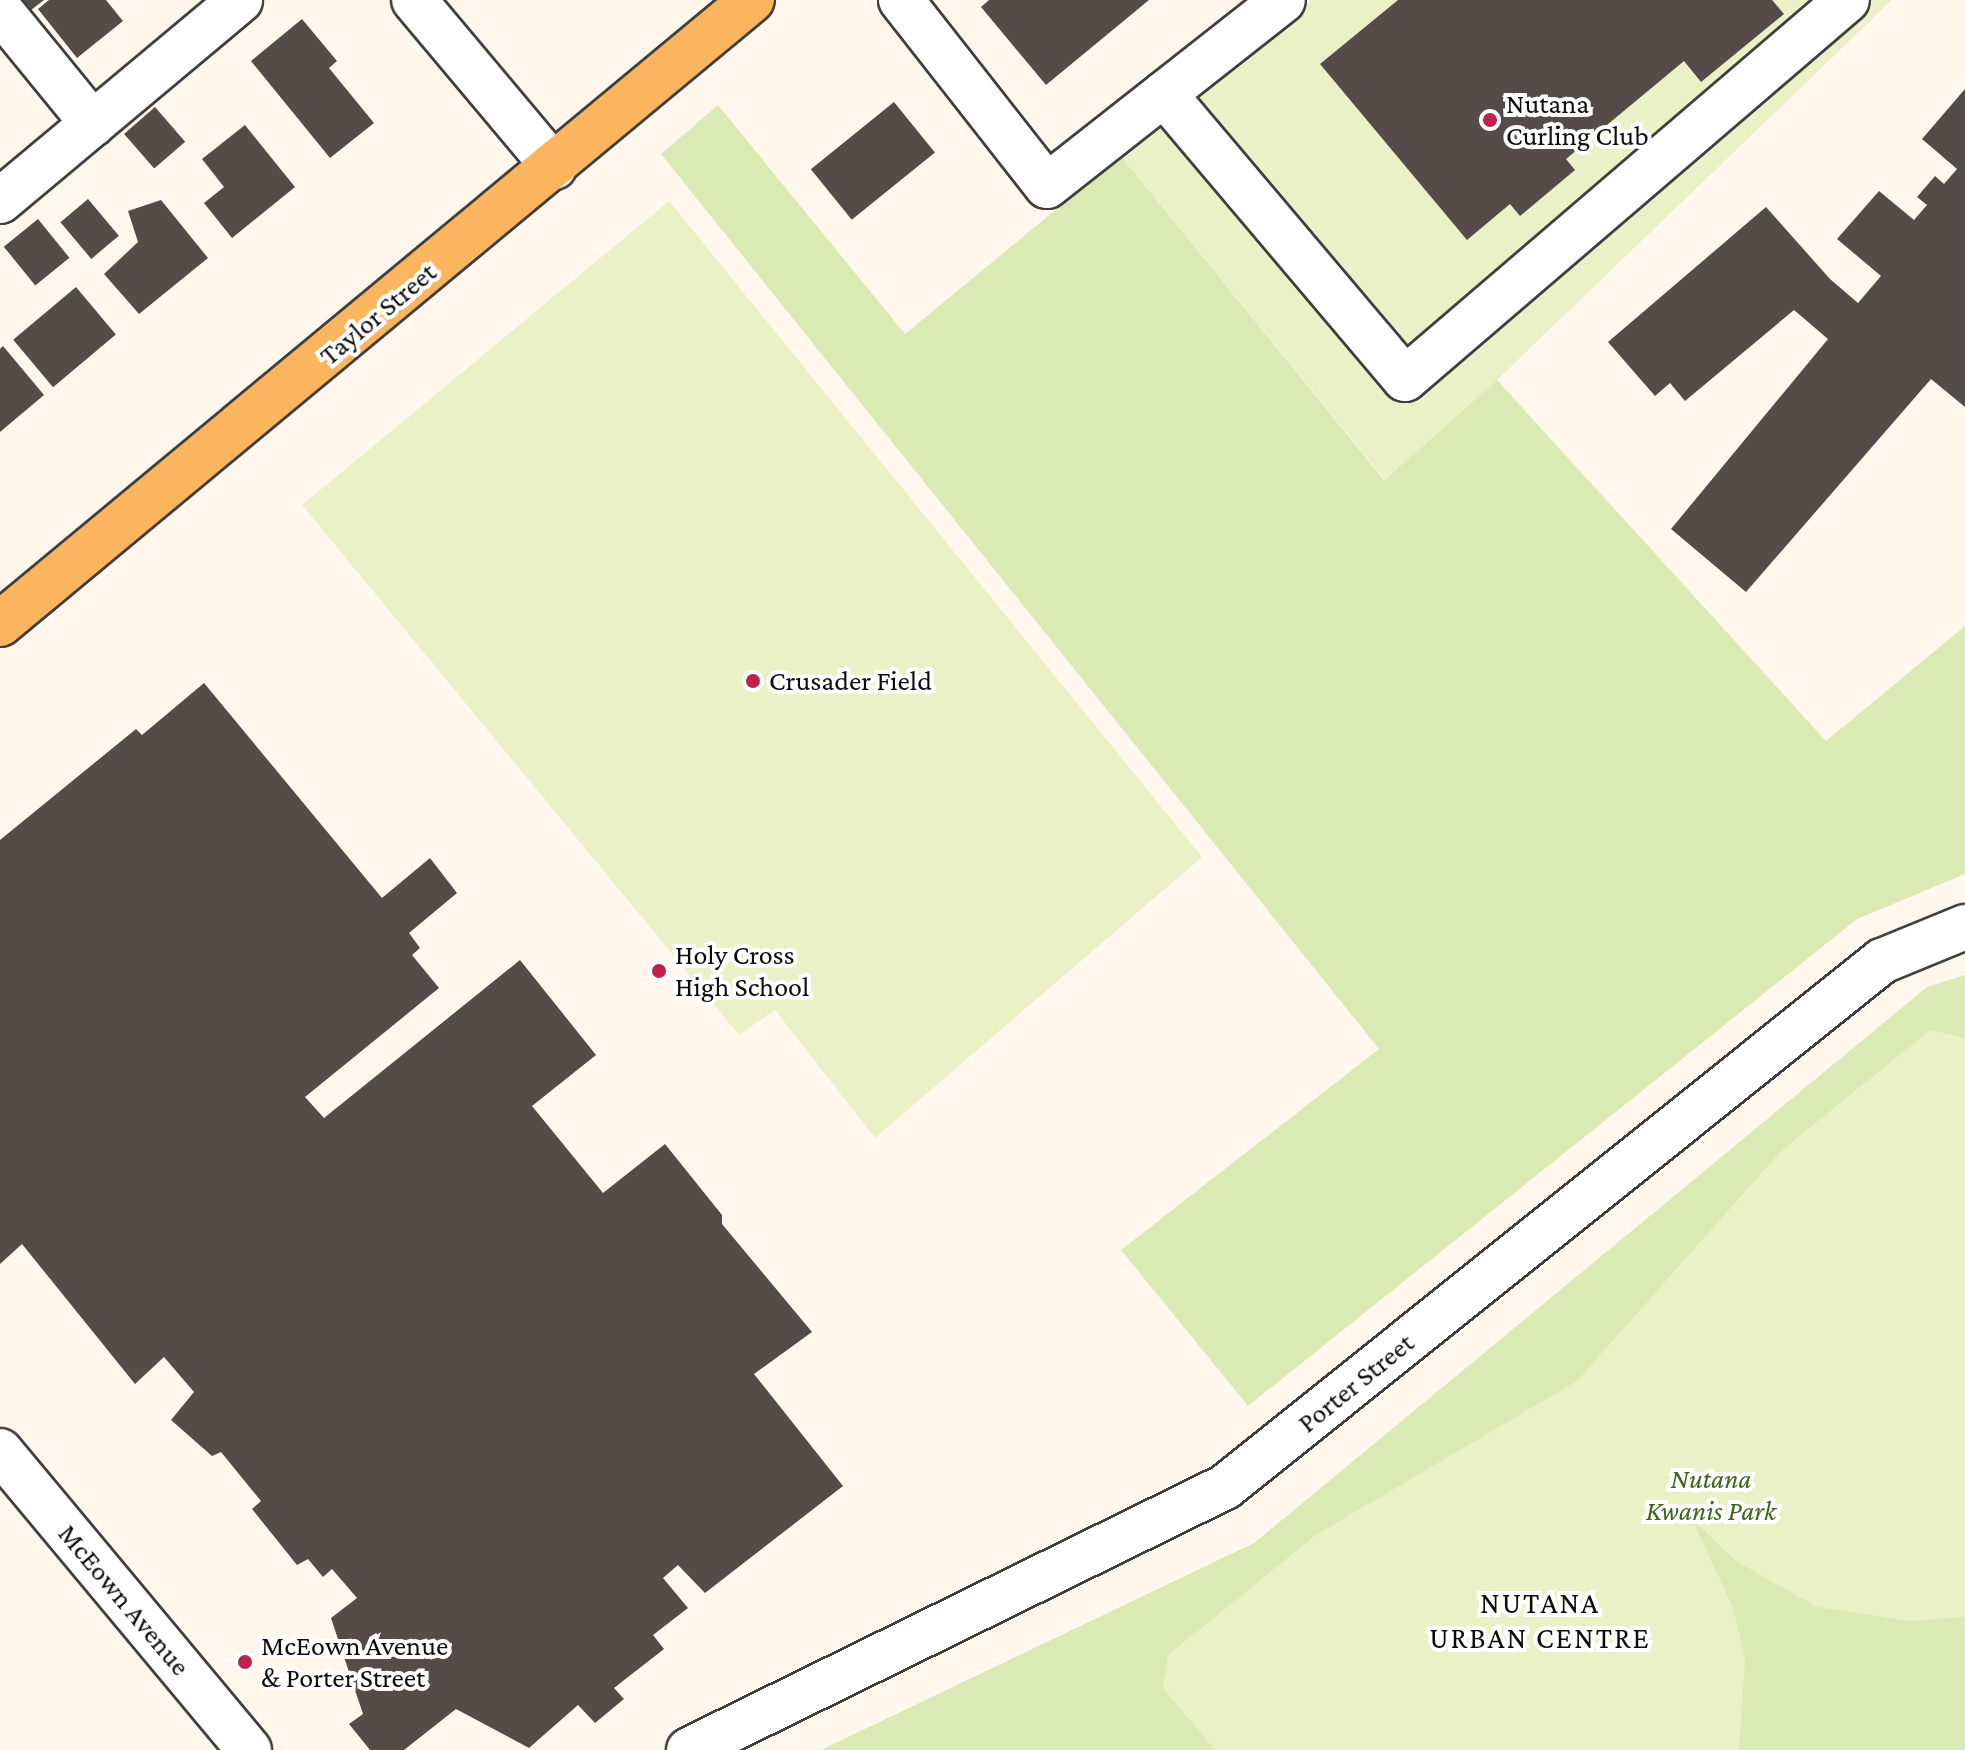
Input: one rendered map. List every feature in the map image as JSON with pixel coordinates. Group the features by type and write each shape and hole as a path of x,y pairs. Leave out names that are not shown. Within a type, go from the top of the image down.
{"main road":[{"name":"Taylor Street","path":"0,624 752,0"}],"street":[{"path":"0,201 240,0"},
{"path":"414,0 554,167"},
{"path":"901,0 1047,186 1283,0"},
{"path":"1164,94 1405,379 1834,4"},
{"path":"0,10 93,124"},
{"name":"Porter Street","path":"689,1750 1225,1487 1882,961 1965,927"},
{"name":"McEown Avenue","path":"0,1451 249,1750"}],"green space":[{"path":"1311,0 1892,0 1497,380 1385,480 1121,156"},
{"path":"718,105 905,334 1121,156 1384,480 1497,380 1826,741 1965,626 1965,874 1857,919 1248,1406 1121,1250 1379,1049 661,154"},
{"name":"Crusader Field","path":"669,201 1202,857 875,1138 775,1010 739,1035 302,505"},
{"name":"Nutana Kwanis Park","path":"1965,975 1965,1750 821,1750 1254,1543 1927,987"},
{"name":"Nutana Kwanis Park","path":"1930,1030 1965,1038 1965,1617 1910,1621 1817,1607 1736,1561 1692,1519 1733,1608 1745,1659 1739,1750 1215,1750 1163,1688 1168,1655 1316,1535 1577,1381 1781,1151"}],"building":[{"path":"23,0 44,0 31,10"},
{"path":"49,0 106,0 123,21 77,58 38,9"},
{"path":"989,0 1149,0 1046,85 981,7"},
{"name":"Nutana Curling Club","path":"1398,0 1772,0 1784,14 1701,82 1684,61 1566,159 1575,170 1520,216 1510,204 1467,240 1320,64"},
{"path":"302,19 337,61 329,68 374,123 330,158 251,61"},
{"path":"1965,89 1965,407 1931,379 1746,592 1671,529 1828,339 1794,310 1685,401 1670,383 1655,396 1608,342 1766,207 1830,279 1858,303 1881,276 1837,239 1879,191 1914,220 1927,205 1917,197 1935,176 1944,184 1957,169 1922,139"},
{"path":"894,102 935,153 852,220 811,169"},
{"path":"155,107 185,142 154,169 124,134"},
{"path":"245,125 295,187 232,238 204,203 224,187 202,159"},
{"path":"88,199 119,236 91,259 60,222"},
{"path":"161,200 208,258 139,314 104,274 138,242 128,211"},
{"path":"38,219 69,258 35,286 4,247"},
{"path":"76,287 116,334 53,387 13,340"},
{"path":"3,346 44,395 0,432 0,349"},
{"path":"204,683 382,898 430,858 457,893 409,933 420,948 412,955 439,988 305,1097 324,1118 520,960 596,1055 532,1106 603,1193 665,1144 722,1215 722,1224 812,1332 754,1374 843,1486 705,1593 678,1565 663,1578 688,1608 653,1635 664,1649 614,1688 624,1699 595,1723 578,1705 529,1748 456,1709 404,1750 370,1750 349,1724 363,1714 331,1618 357,1598 332,1569 323,1577 308,1559 297,1565 252,1509 261,1501 221,1452 212,1456 171,1420 194,1392 164,1357 135,1384 22,1244 0,1264 0,840 136,729 142,735"}],"place":[{"name":"Nutana Curling Club","path":"1490,120"},
{"name":"Crusader Field","path":"753,681"},
{"name":"Holy Cross High School","path":"659,971"},
{"name":"McEown Avenue & Porter Street","path":"245,1662"}],"district":[{"name":"NUTANA URBAN CENTRE","path":"1540,1620"}]}
